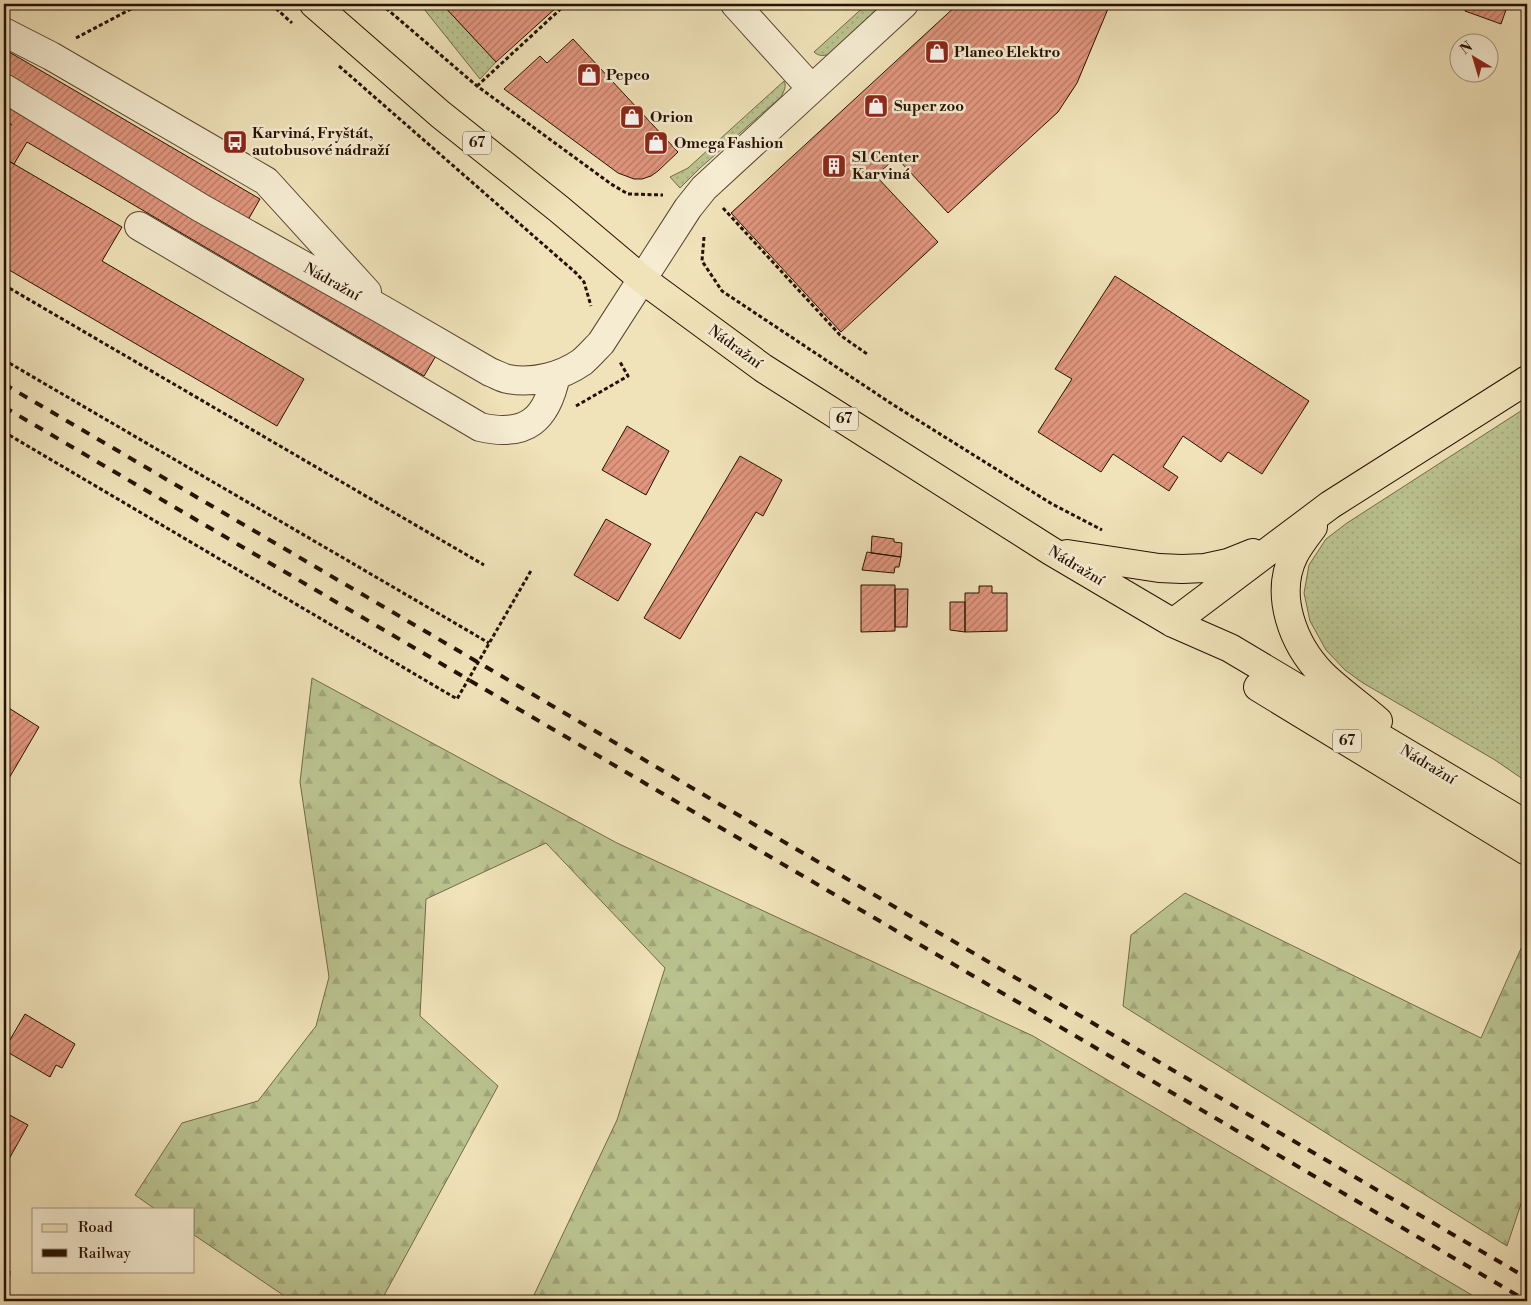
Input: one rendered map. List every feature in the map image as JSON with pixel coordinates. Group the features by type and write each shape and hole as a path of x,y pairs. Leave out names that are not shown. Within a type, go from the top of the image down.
{"main road":[{"name":"Nádražní","path":"314,4 440,114 559,209 642,279 763,368 1052,551 1173,623 1230,648 1527,825"},
{"name":"67","path":"1527,380 1330,505 1173,623 1220,664 1527,851"},
{"path":"1330,505 1294,555 1289,571 1286,601 1293,629 1299,643 1322,674 1436,770"},
{"name":"67","path":"1052,551 1159,568 1205,568 1235,560 1290,535"}],"street":[{"path":"736,4 811,88"},
{"path":"642,279 696,198 811,88 904,4"},
{"path":"4,32 51,56 266,181 383,310"},
{"name":"Nádražní","path":"4,88 201,208 490,372 508,379 530,380 556,374 567,371 583,361 601,343 642,279"},
{"path":"139,226 480,427 494,431 509,430 532,423 545,409 553,392 556,374"}],"path":[{"path":"133,8 136,4"},
{"path":"271,4 298,29"},
{"path":"381,4 477,86 611,184 628,194 696,198 840,335 867,354"},
{"path":"477,86 566,4"},
{"path":"332,60 576,274 584,282 591,308 590,314"},
{"path":"696,198 705,220 702,261 722,291 900,409 1052,504 1108,532"},
{"path":"4,285 484,565"},
{"path":"574,407 628,376 616,357"},
{"path":"4,360 489,643"},
{"path":"4,432 457,699 532,569"}],"green space":[{"path":"420,4 442,4 496,62 480,79"},
{"path":"867,4 887,4 831,53 822,56 814,52"},
{"path":"784,81 785,87 781,97 680,188 670,177 688,168"},
{"path":"1527,407 1527,782 1495,760 1363,683 1345,670 1326,650 1310,621 1304,593 1309,565 1326,539 1347,523"},
{"path":"312,678 617,843 1033,1036 1482,1301 554,1301 534,1295 617,1120 665,968 546,843 426,899 420,1016 498,1086 381,1301 292,1301 195,1236 195,1208 154,1208 135,1195 182,1123 258,1101 316,1026 329,977 300,782"},
{"path":"1185,893 1481,1038 1527,935 1527,1186 1507,1246 1123,1006 1131,935"}],"building":[{"path":"442,4 554,4 557,7 496,62"},
{"name":"S1 Center Karviná","path":"958,4 1110,4 1077,83 1058,112 948,213 896,157 876,176 938,242 841,332 731,213"},
{"path":"1468,4 1508,4 1501,24 1465,11"},
{"path":"573,39 678,152 651,176 634,179 618,173 504,89 540,56 547,63"},
{"path":"4,49 260,199 248,220 437,354 424,376 27,142 14,164 7,160 10,155 4,151"},
{"path":"4,151 10,155 7,160 122,227 102,261 304,379 277,426 4,267"},
{"path":"1115,276 1309,401 1262,474 1228,452 1221,462 1183,436 1163,467 1178,477 1169,491 1113,454 1101,472 1038,432 1072,379 1055,369"},
{"path":"627,426 669,451 646,495 602,470"},
{"path":"740,456 782,480 763,516 756,512 680,639 644,618"},
{"path":"606,519 651,544 618,601 574,575"},
{"path":"872,536 894,539 894,542 902,543 901,557 871,553"},
{"path":"867,552 901,557 899,567 895,567 894,573 862,570"},
{"path":"861,585 895,585 895,631 861,632"},
{"path":"979,586 992,586 992,593 1007,593 1007,631 965,632 965,593 979,593"},
{"path":"895,589 908,589 907,627 895,627"},
{"path":"950,602 965,602 965,632 950,630"},
{"path":"4,705 39,727 8,780 4,778"},
{"path":"4,998 10,1001 4,1011"},
{"path":"25,1014 75,1044 62,1068 56,1065 50,1077 4,1050"},
{"path":"4,1112 28,1125 4,1168"},
{"path":"4,1271 10,1271 8,1300 4,1300"}],"railway":[{"path":"4,384 1527,1278"},
{"path":"4,407 1527,1301"}],"place":[{"name":"Planeo Elektro","path":"937,52"},
{"name":"Pepco","path":"589,75"},
{"name":"Super zoo","path":"876,106"},
{"name":"Orion","path":"632,117"},
{"name":"Karviná, Fryštát, autobusové nádraží","path":"235,142"},
{"name":"Omega Fashion","path":"656,143"},
{"name":"S1 Center Karviná","path":"834,166"}]}
